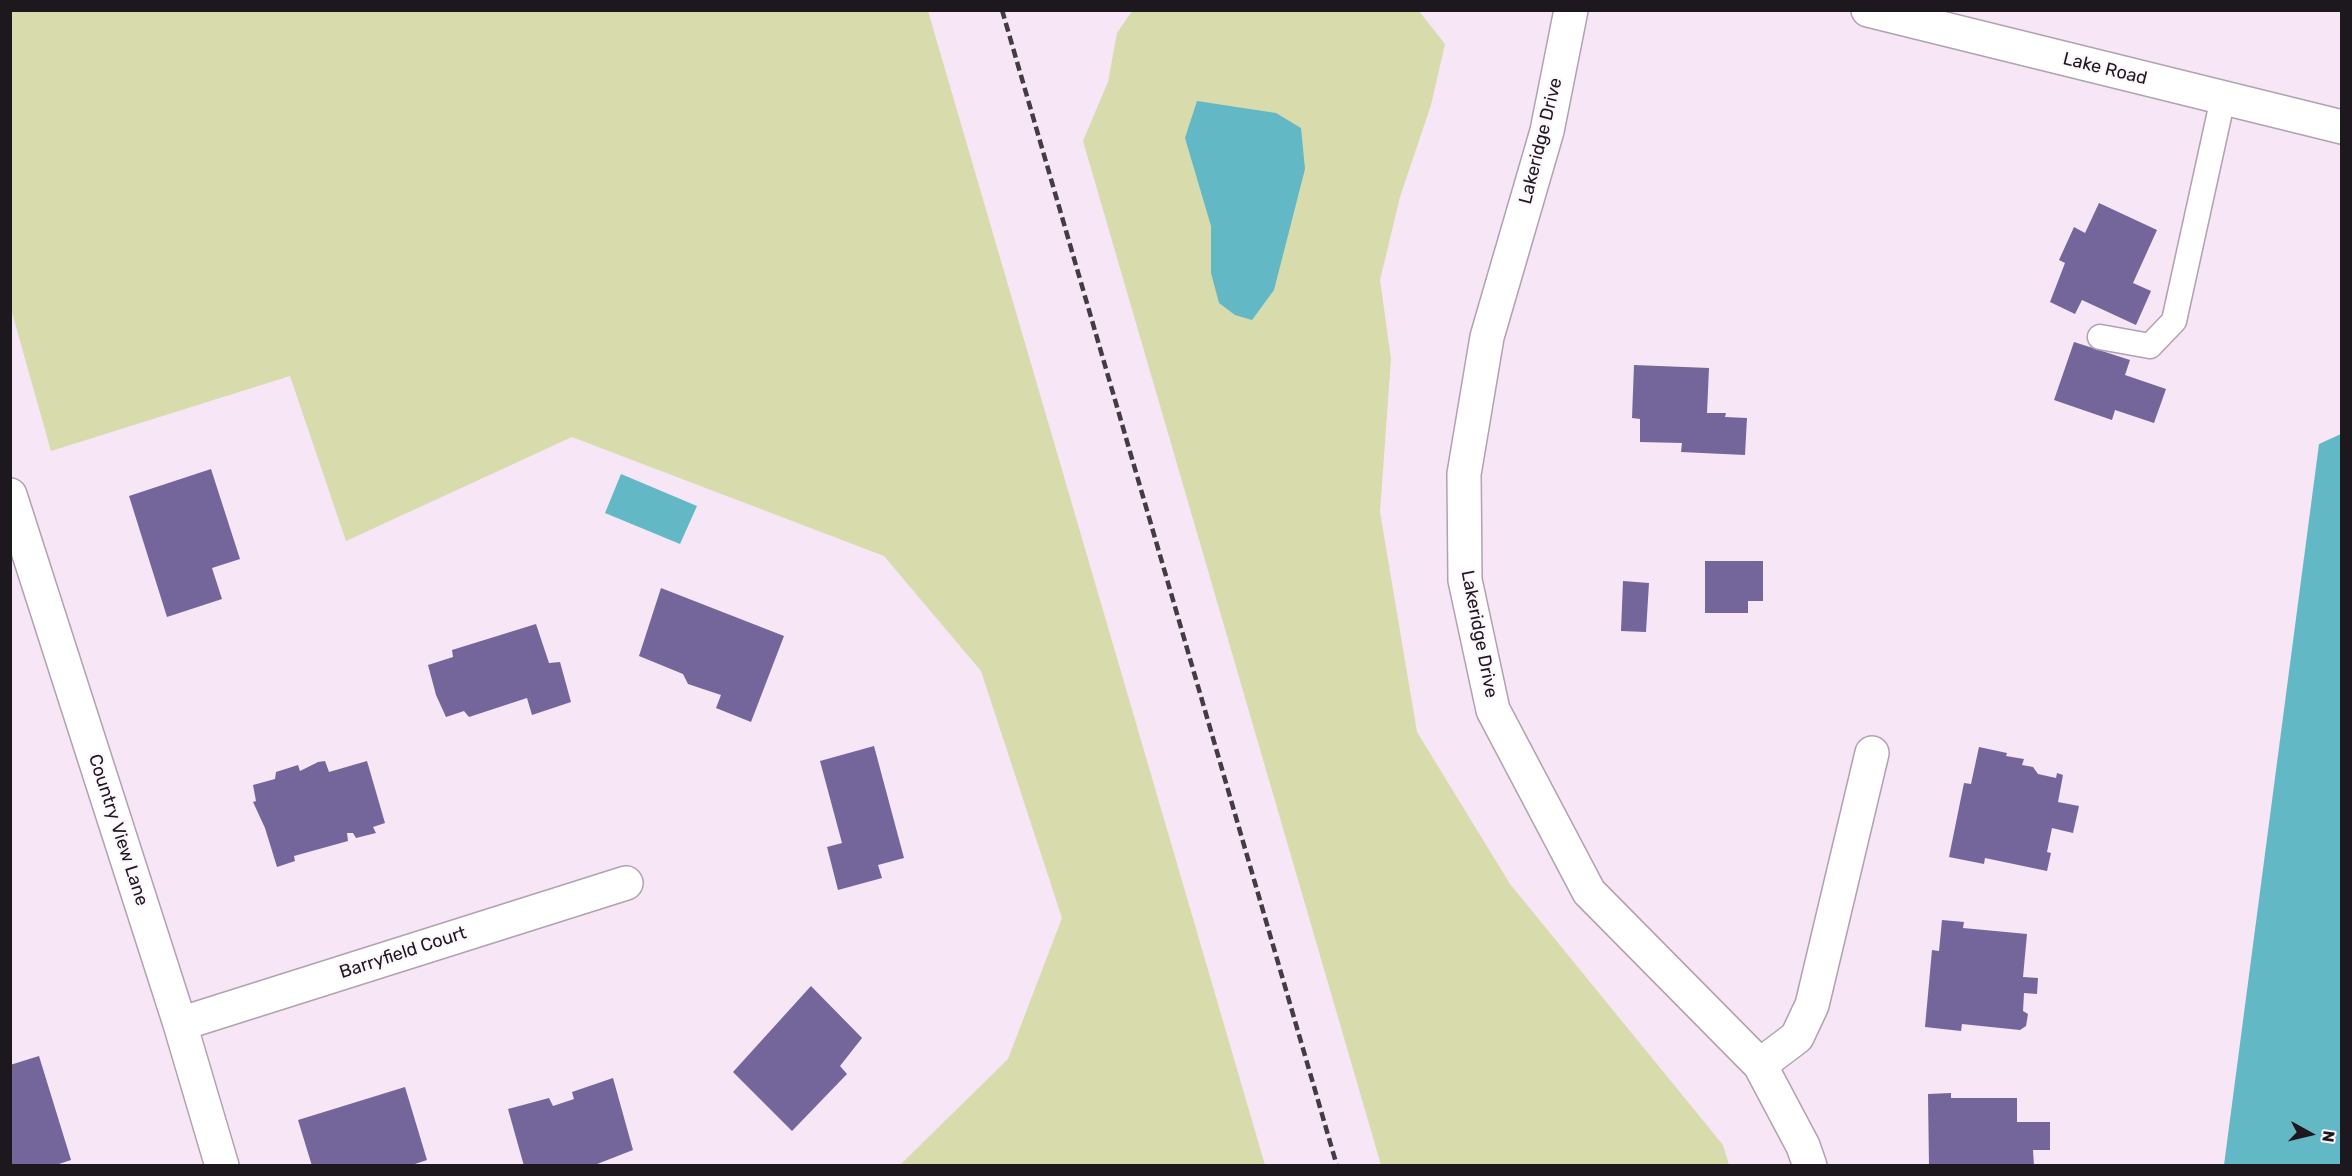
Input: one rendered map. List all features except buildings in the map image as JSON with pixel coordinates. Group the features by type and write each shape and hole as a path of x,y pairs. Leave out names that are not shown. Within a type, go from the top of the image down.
{"street":[{"name":"Lakeridge Drive","path":"1571,10 1547,130 1487,338 1464,474 1465,580 1493,710 1589,892 1760,1065 1803,1146 1810,1166"},
{"name":"Lake Road","path":"1868,10 2342,127"},
{"name":"Country View Lane","path":"10,495 180,1024 222,1166"},
{"path":"1760,1065 1797,1037 1812,1005 1872,753"},
{"name":"Barryfield Court","path":"180,1024 626,883"}],"lane":[{"path":"2100,337 2150,346 2174,321 2223,98"}],"green space":[{"path":"10,11 928,11 1265,1165 900,1165 1008,1059 1062,918 981,671 884,556 572,437 346,541 290,376 51,451 11,309"},
{"path":"1132,11 1419,11 1445,44 1431,105 1400,197 1380,280 1391,359 1380,512 1417,732 1510,884 1723,1145 1729,1165 1381,1165 1083,141 1108,82 1117,33"}],"water":[{"path":"1197,101 1276,113 1301,128 1305,169 1274,290 1252,320 1235,315 1219,303 1211,273 1211,226 1185,138"},
{"path":"2341,434 2341,1165 2224,1165 2319,444"},
{"path":"621,474 697,506 680,544 605,513"}],"railway":[{"path":"1002,10 1337,1166"}]}
